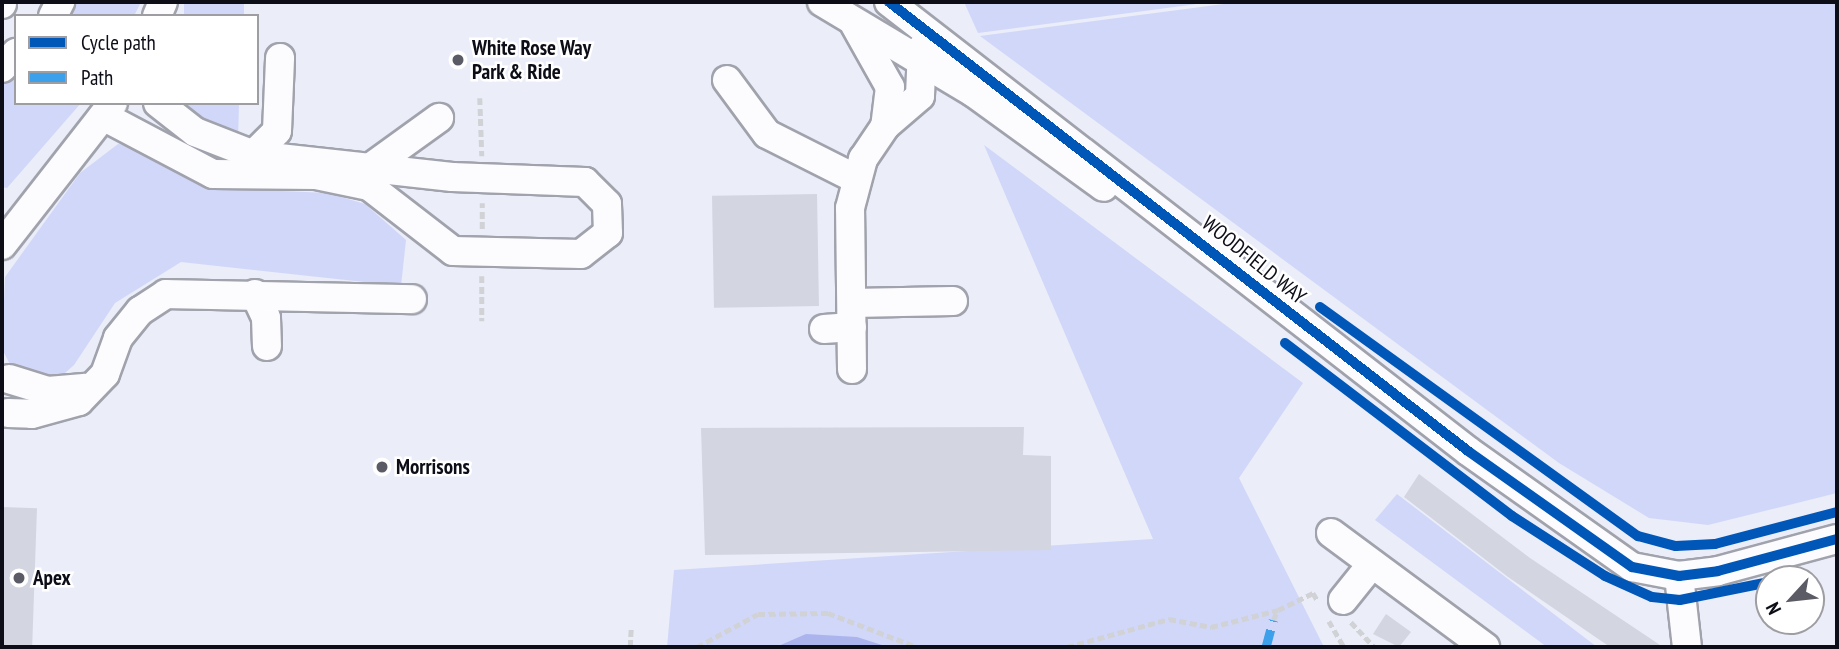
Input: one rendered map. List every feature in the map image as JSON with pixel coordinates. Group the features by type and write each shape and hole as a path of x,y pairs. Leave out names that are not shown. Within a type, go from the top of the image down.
{"street":[{"name":"WOODFIELD WAY","path":"822,2 926,64 1274,302"},
{"name":"WOODFIELD WAY","path":"893,5 911,21 926,64"},
{"name":"WOODFIELD WAY","path":"893,5 1274,302 1588,539 1632,567 1679,576 1837,539"},
{"path":"851,19 890,88 885,126 856,179 845,325 852,369"},
{"path":"2,68 14,55"},
{"path":"248,165 277,131 280,58"},
{"path":"885,126 916,102 926,64"},
{"path":"727,80 767,134 856,179"},
{"path":"2,245 11,215 108,109 213,174 248,165 371,167 482,178 585,183 607,204 608,233 581,254 453,251 431,241 400,207 345,178 248,165 195,132 161,105"},
{"path":"371,167 439,118"},
{"path":"91,387 48,391 6,375 5,417 52,410 79,401 91,387 140,311 166,294 412,299"},
{"path":"255,294 266,318 267,346"},
{"path":"845,325 953,301"},
{"path":"1331,533 1485,647"},
{"path":"1347,611 1371,565"},
{"path":"1679,576 1687,647"}],"path":[{"path":"480,98 482,321"},
{"path":"1067,647 1169,619 1211,627 1278,610 1313,593 1344,647"},
{"path":"1273,620 1278,610"},
{"path":"1347,611 1374,647"},
{"path":"697,647 758,614 814,613 918,647"},
{"path":"630,647 631,628"}],"shaded area":[{"path":"74,2 141,2 135,14 65,14"},
{"path":"184,2 244,2 244,14 184,14"},
{"path":"964,2 1212,2 978,33"},
{"path":"1239,2 1837,2 1837,493 1708,525 1649,518 1559,463 980,36"},
{"path":"14,70 14,105 79,105 7,188 2,187 2,82"},
{"path":"180,105 239,105 238,140 204,128"},
{"path":"118,144 138,146 218,188 328,193 365,204 406,240 401,286 181,262 115,303 74,365 48,388 13,370 2,349 5,277 80,173"},
{"path":"984,145 1303,383 1239,478 1324,647 667,647 674,570 1153,539"},
{"path":"1397,494 1597,647 1547,647 1375,520"}],"water":[{"path":"806,634 857,637 888,647 776,647"}],"building":[{"path":"817,194 819,306 714,308 712,196"},
{"path":"1024,427 1023,455 1051,456 1051,550 705,555 701,428"},
{"path":"1419,474 1530,558 1663,647 1610,647 1508,577 1404,497"},
{"name":"Apex","path":"2,507 37,508 32,647 2,647"},
{"path":"1386,614 1411,632 1399,647 1373,634"}],"marked path":[{"path":"1266,647 1273,620"}],"cycle path":[{"path":"889,2 1468,451 1632,567 1679,576 1718,571 1837,539"},
{"path":"1320,307 1638,536 1676,546 1715,544 1837,512"},
{"path":"1285,343 1512,516 1605,576 1652,597 1680,600 1755,585"}],"place":[{"name":"White Rose Way Park & Ride","path":"458,60"},
{"name":"Morrisons","path":"382,467"},
{"name":"Apex","path":"19,578"}]}
